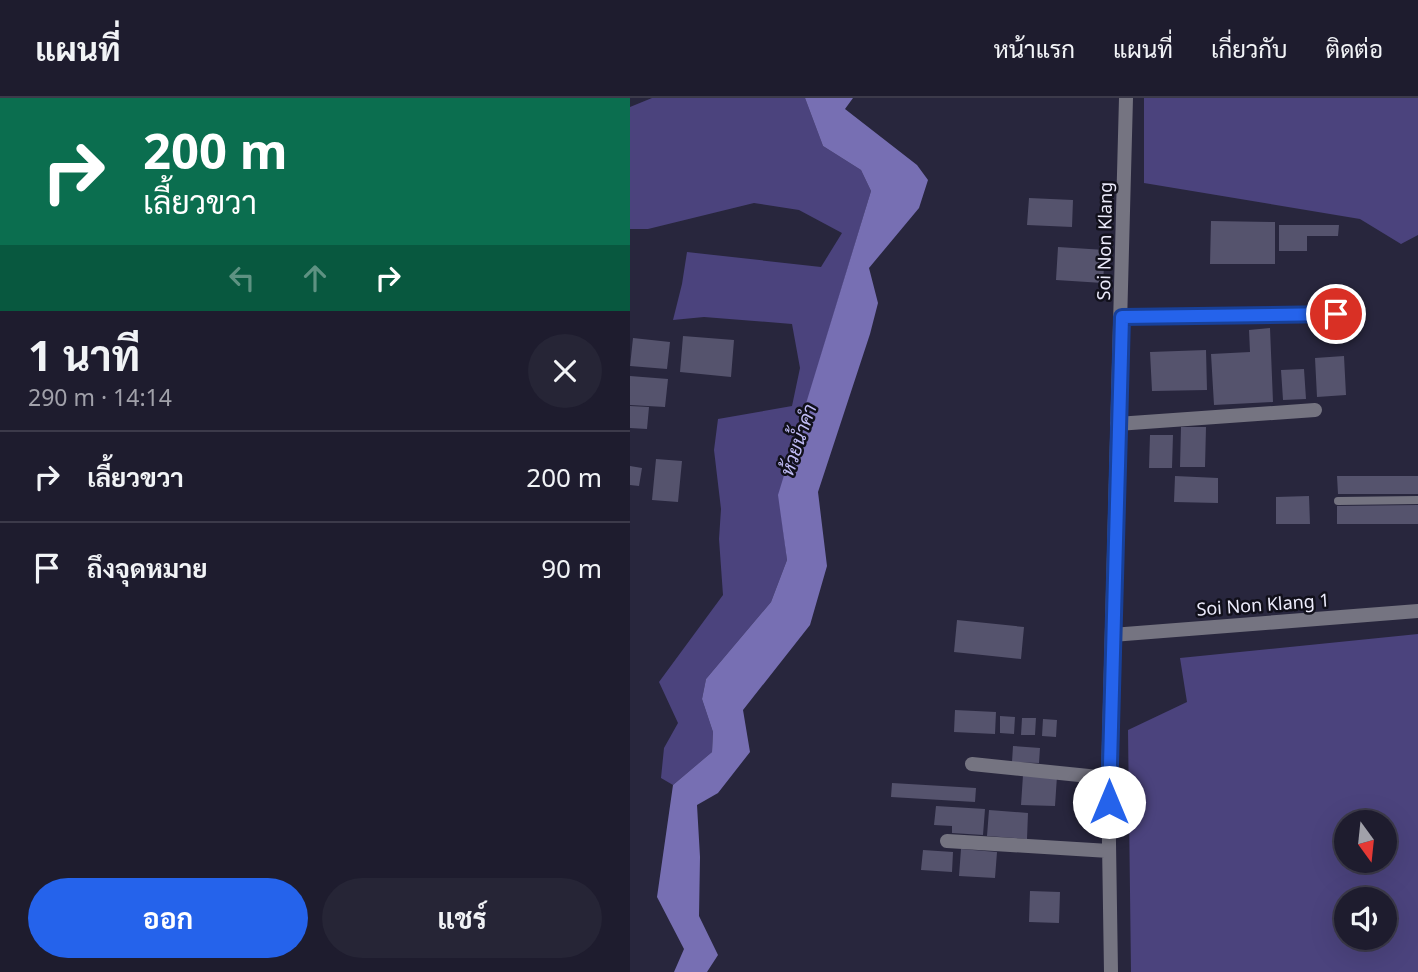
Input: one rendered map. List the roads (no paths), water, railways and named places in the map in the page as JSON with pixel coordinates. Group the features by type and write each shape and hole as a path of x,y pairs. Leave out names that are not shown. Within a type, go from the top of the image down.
{"street":[{"name":"Soi Non Klang","path":"1111,972 1108,778 1126,98"},
{"path":"1122,317 1336,314"},
{"path":"1118,424 1315,410"},
{"name":"Soi Non Klang 1","path":"1112,635 1418,611"},
{"path":"972,764 1108,778"},
{"path":"947,841 1110,851"}],"lane":[{"path":"1338,501 1418,500"}],"water":[{"name":"ห้วยน้ำคำ","path":"805,98 853,98 845,109 917,165 928,180 919,208 869,268 878,303 818,492 827,566 810,625 743,710 750,752 718,793 697,805 699,916 718,955 707,972 674,972 684,949 657,897 673,785 712,752 713,732 702,699 706,679 771,602 787,560 778,495 871,191 861,170 823,146"}]}
